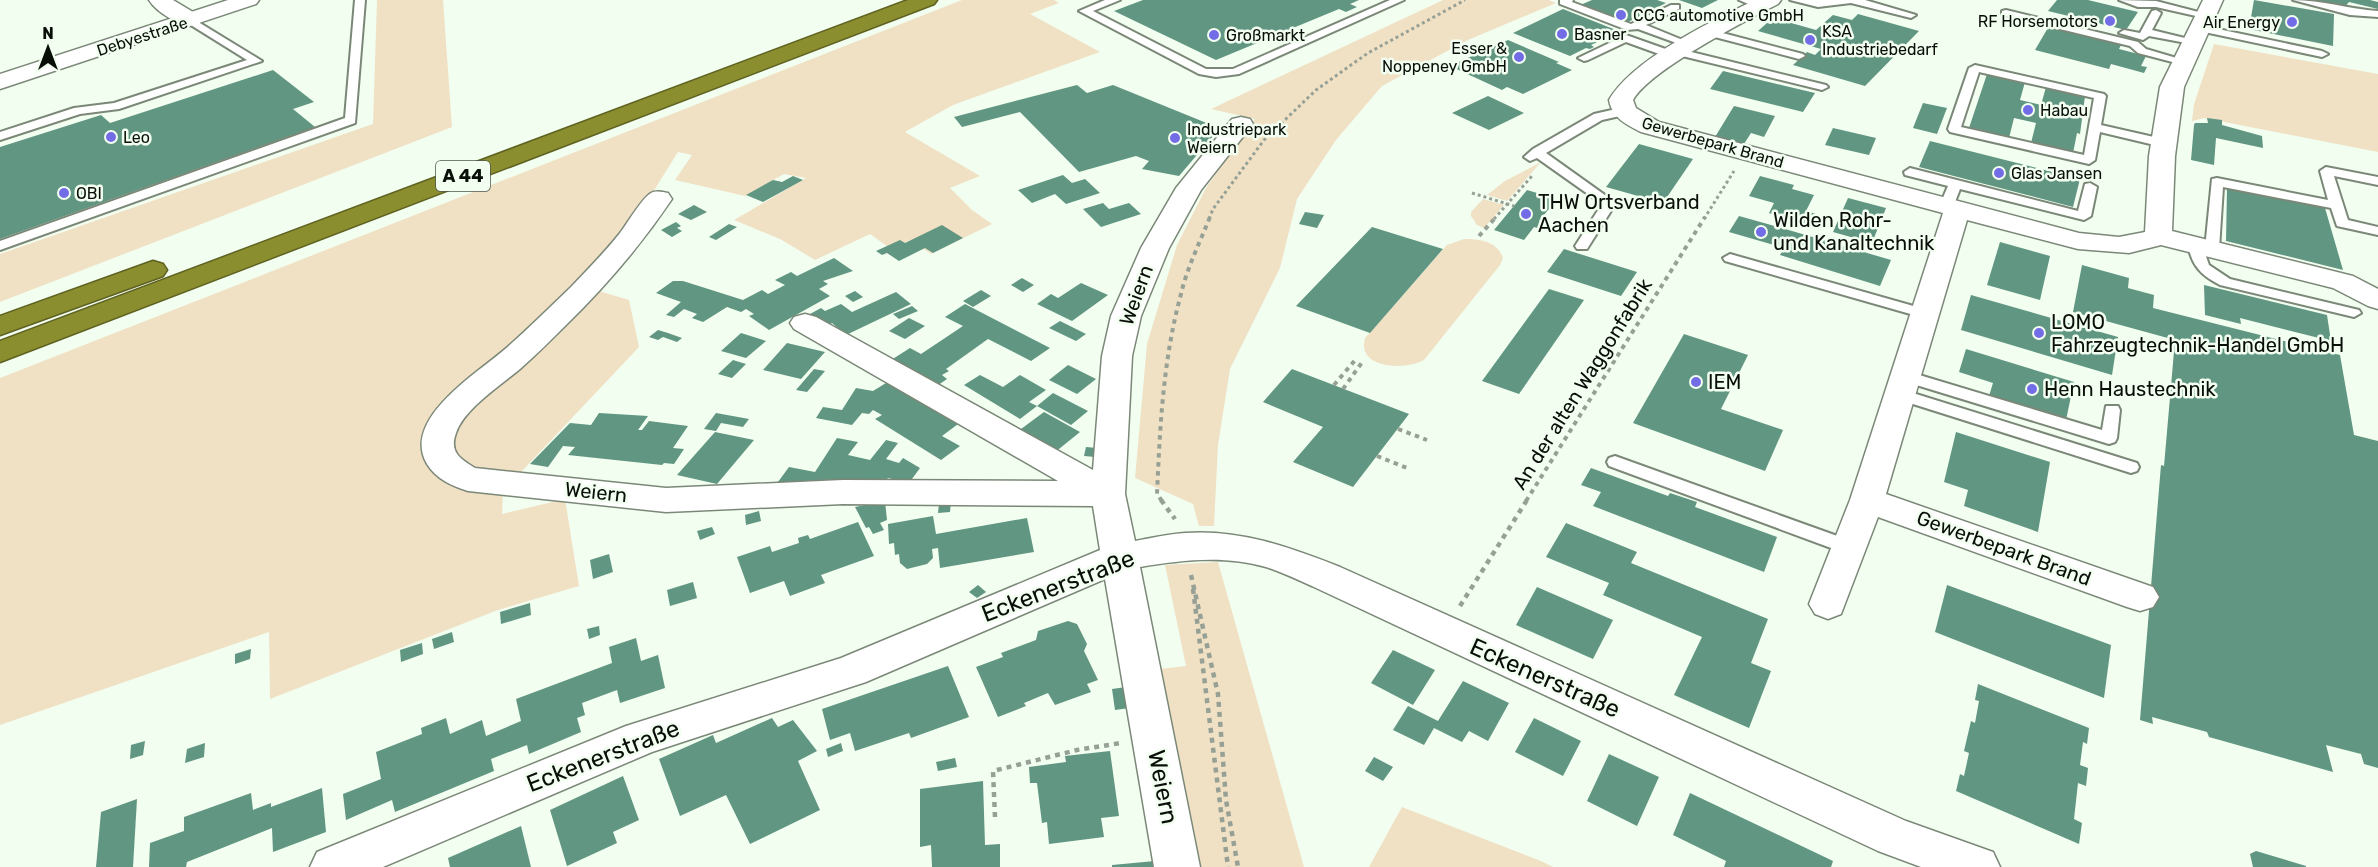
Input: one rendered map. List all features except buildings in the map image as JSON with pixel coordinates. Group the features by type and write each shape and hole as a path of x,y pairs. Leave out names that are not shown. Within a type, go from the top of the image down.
{"highway":[{"name":"A 44","path":"0,326 884,0"},
{"name":"A 44","path":"0,352 927,0"}],"street":[{"path":"159,0 190,20"},
{"name":"Debyestraße","path":"0,82 249,0"},
{"name":"Gewerbepark Brand","path":"1758,2 1635,81 1622,96 1621,103 1625,111 1650,127 1746,153 1953,200 2078,241 2116,245 2146,243 2158,236 2343,282 2378,300"},
{"path":"2158,236 2163,143 2172,87 2199,30"},
{"name":"Weiern","path":"1178,867 1108,494 1117,356 1126,316 1155,248 1189,188 1241,124"},
{"name":"Weiern","path":"659,199 639,230 574,299 517,355 449,415 439,432 437,450 445,466 468,479 666,500 843,492 1108,494"},
{"path":"1828,604 1867,500 1926,314 1953,200"},
{"path":"805,323 1108,494"},
{"name":"Gewerbepark Brand","path":"1867,500 2140,597"},
{"name":"Eckenerstraße","path":"333,867 641,738 852,671 1120,557 1184,546 1230,547 1272,555 1327,577 1894,837 1977,867"}],"lane":[{"path":"0,246 351,120 360,0"},
{"path":"1115,0 1084,12 1203,72 1216,74 1235,72 1399,0"},
{"path":"1568,0 1563,2 1631,28 1675,7"},
{"path":"1795,0 1818,4 1852,0 1911,15"},
{"path":"2124,0 2154,6 2199,30"},
{"path":"2298,0 2350,12 2378,14"},
{"path":"2034,10 2143,37 2154,6"},
{"path":"2006,13 2134,44 2142,51 2199,30"},
{"path":"0,136 78,111 115,106 147,97 256,61 190,20"},
{"path":"1637,25 1680,51"},
{"path":"2146,32 2199,30 2322,54"},
{"path":"1711,33 1799,56"},
{"path":"1584,58 1626,38 1822,87"},
{"path":"1975,68 2100,96 2094,128 2089,160 1954,129 1975,68"},
{"path":"1582,246 1609,202 1534,155 1598,117 1625,111"},
{"path":"2094,128 2163,143"},
{"path":"2378,181 2326,171 2342,223 2378,231"},
{"path":"1910,172 1953,200 2084,216 2090,187"},
{"path":"2337,205 2217,182 2200,266 2209,274 2225,282 2354,313"},
{"path":"1730,258 1926,314"},
{"path":"1903,385 2109,438 2112,410"},
{"path":"1903,385 2131,467"},
{"path":"1615,462 1848,547"}],"path":[{"path":"1157,494 1161,408 1168,351 1181,292 1213,209 1264,140 1316,90 1368,53 1465,0"},
{"name":"An der alten Waggonfabrik","path":"1444,632 1746,153"},
{"path":"1479,236 1532,176"},
{"path":"1472,193 1514,206"},
{"path":"1334,385 1356,359"},
{"path":"1343,388 1364,362"},
{"path":"1398,429 1427,440"},
{"path":"1377,456 1407,468"},
{"path":"1228,867 1190,567 1218,694 1226,800 1238,867"},
{"path":"995,817 993,771 1077,750 1155,739"}],"shaded area":[{"path":"377,0 443,0 452,127 0,302 0,254 373,124"},
{"path":"962,0 1054,0 1059,3 1030,14 1100,52 953,105 905,132 980,176 950,188 972,210 992,224 931,254 911,240 891,249 870,234 815,260 780,239 734,220 806,178 784,174 745,196 675,180 692,155 678,152 653,192 579,285 629,300 639,347 503,491 502,514 565,499 579,586 498,610 270,699 269,632 0,725 0,378"},
{"path":"1443,0 1549,0 1556,3 1468,40 1382,86 1336,140 1297,199 1280,268 1230,369 1218,445 1214,526 1199,526 1193,504 1135,478 1147,344 1177,245 1206,188 1255,119 1211,109"},
{"path":"2214,44 2378,74 2378,152 2204,118 2192,121 2194,104"},
{"path":"1541,162 1507,201 1487,195 1505,181"},
{"path":"1483,199 1504,205 1484,228 1477,225 1471,216 1471,212"},
{"path":"1464,239 1487,242 1497,248 1503,258 1500,265 1424,360 1395,366 1375,362 1364,349 1365,338 1447,245"},
{"path":"1218,562 1304,867 1198,867 1159,669 1186,666 1165,565"},
{"path":"1402,807 1541,861 1553,867 1369,867"}],"place":[{"name":"CCG automotive GmbH","path":"1621,15"},
{"name":"RF Horsemotors","path":"2110,21"},
{"name":"Air Energy","path":"2292,22"},
{"name":"Basner","path":"1562,34"},
{"name":"Großmarkt","path":"1214,35"},
{"name":"KSA Industriebedarf","path":"1810,40"},
{"name":"Esser & Noppeney GmbH","path":"1519,57"},
{"name":"Habau","path":"2028,110"},
{"name":"Leo","path":"111,137"},
{"name":"Industriepark Weiern","path":"1175,138"},
{"name":"Glas Jansen","path":"1999,173"},
{"name":"OBI","path":"64,193"},
{"name":"THW Ortsverband Aachen","path":"1526,214"},
{"name":"Wilden Rohr- und Kanaltechnik","path":"1761,232"},
{"name":"LOMO Fahrzeugtechnik-Handel GmbH","path":"2039,333"},
{"name":"IEM","path":"1696,382"},
{"name":"Henn Haustechnik","path":"2032,389"}]}
